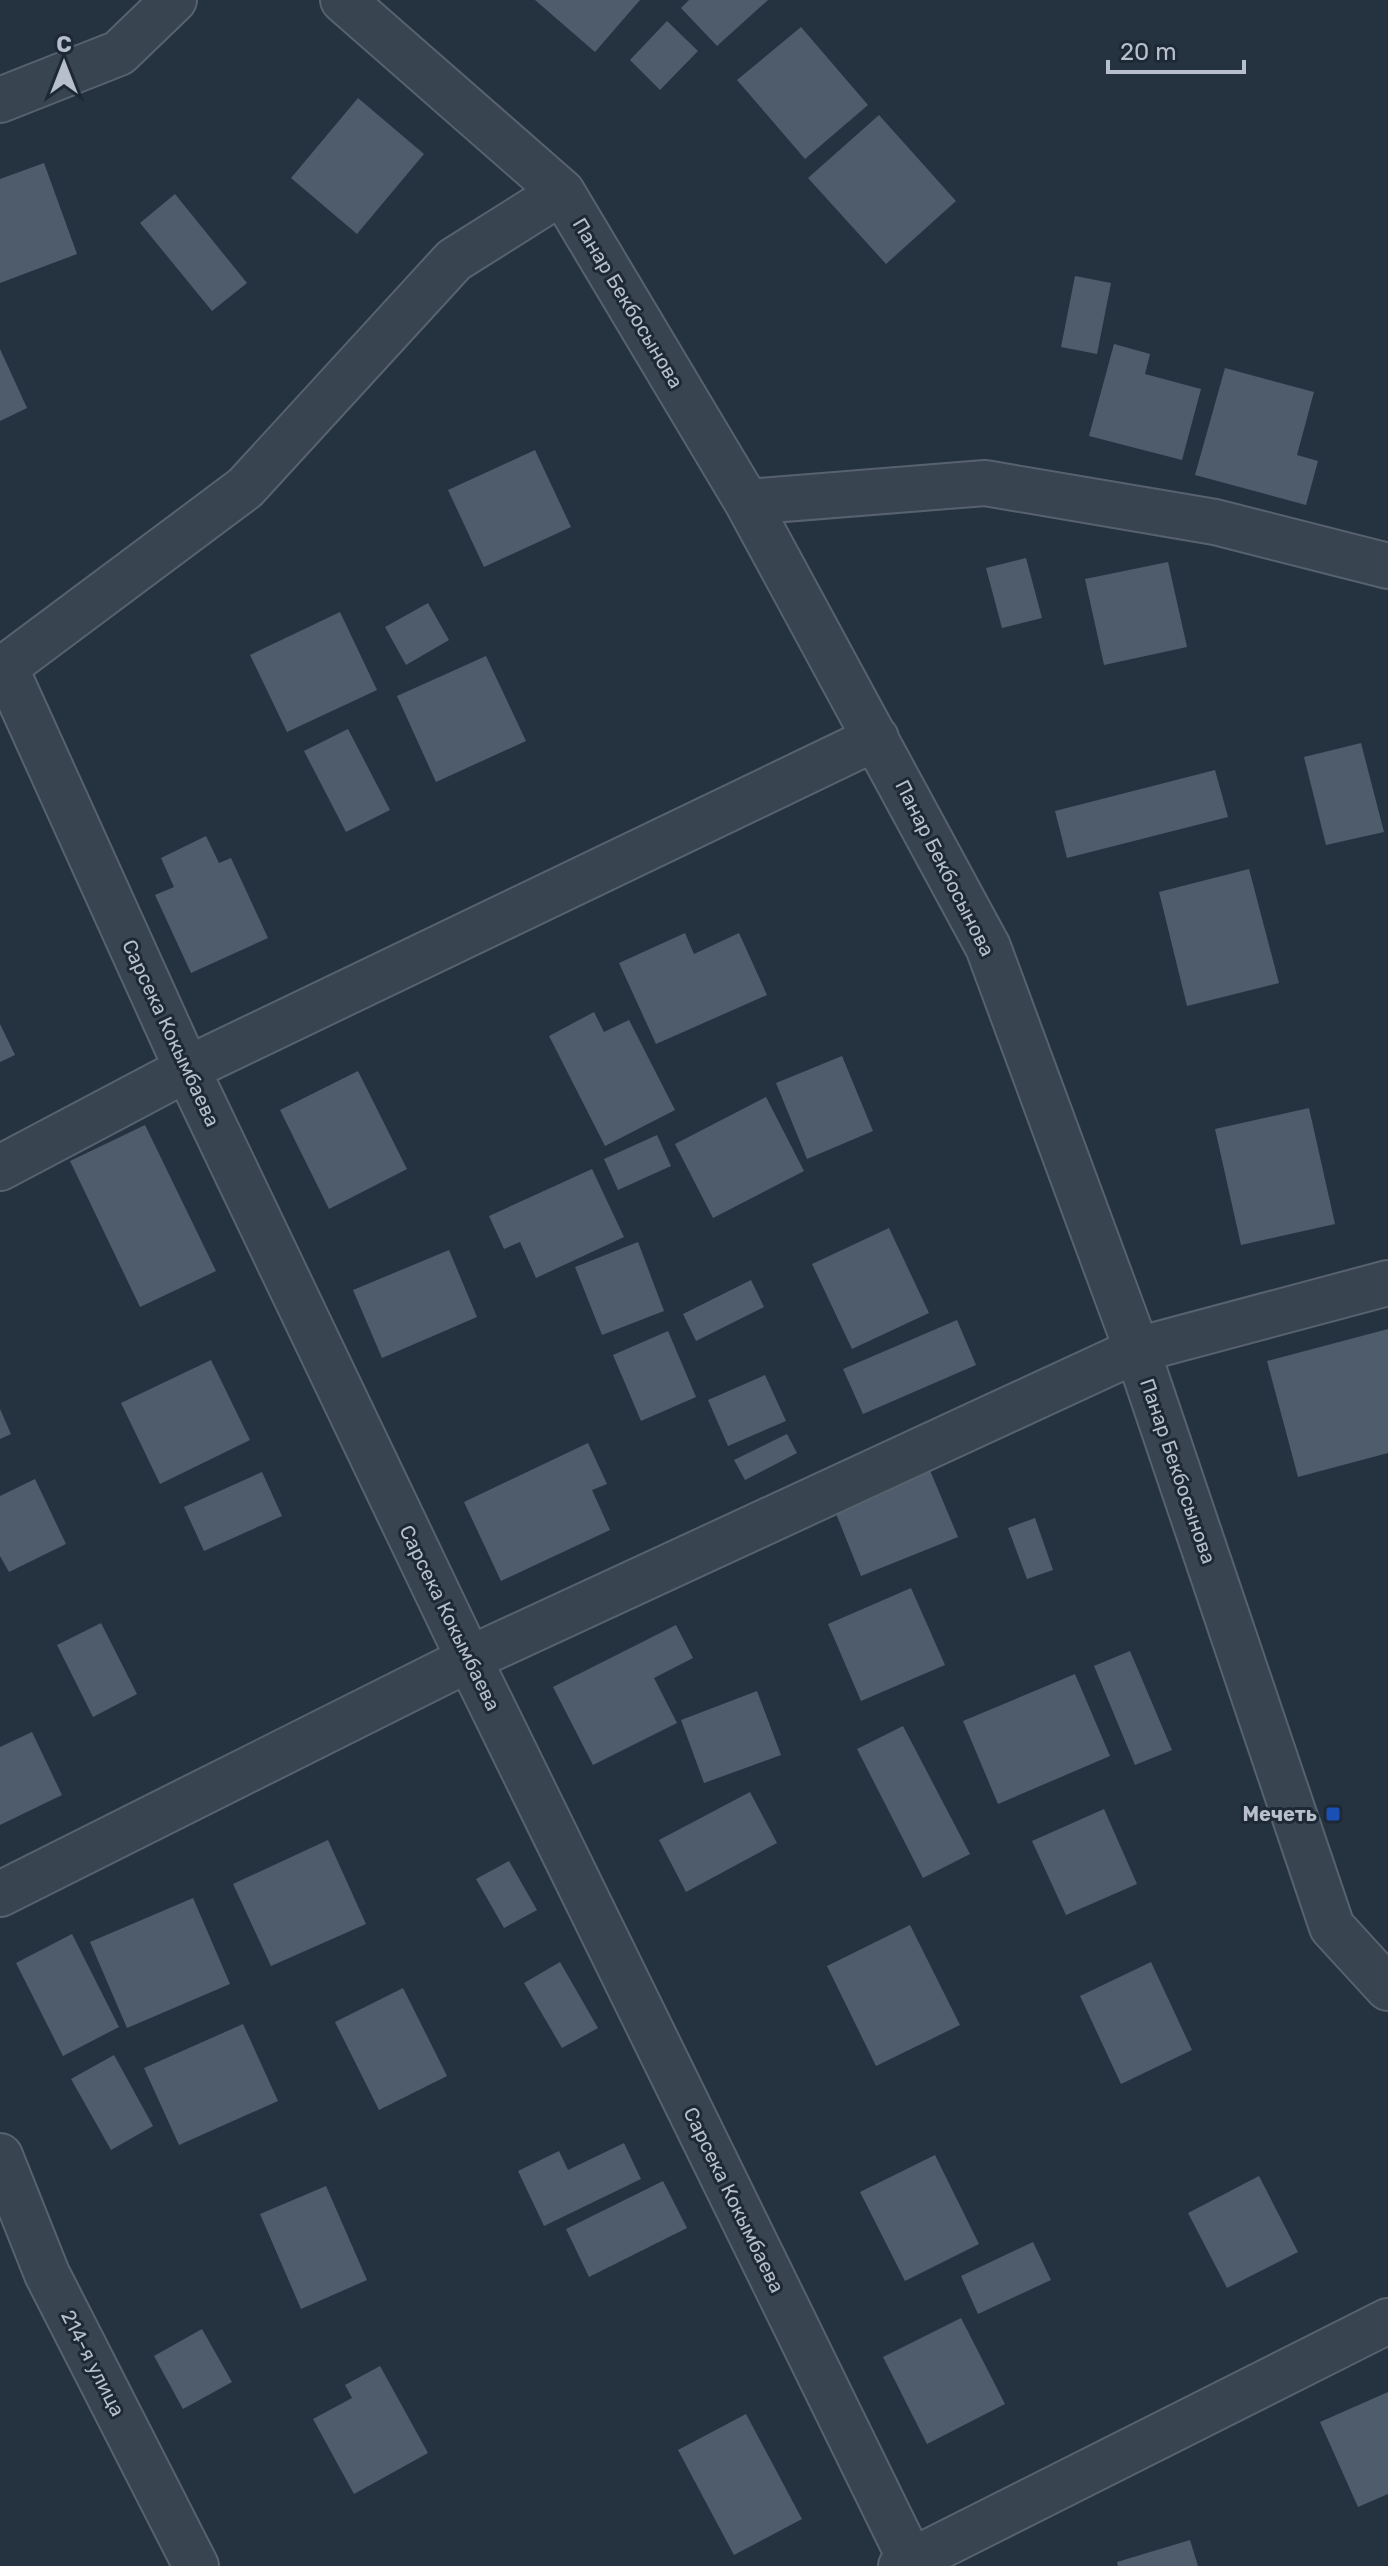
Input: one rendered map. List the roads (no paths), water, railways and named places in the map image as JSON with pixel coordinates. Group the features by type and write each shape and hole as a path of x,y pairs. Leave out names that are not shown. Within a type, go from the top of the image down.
{"street":[{"path":"0,100 119,53 174,0"},
{"name":"Панар Бекбосынова","path":"343,0 562,192 747,502 988,947 1137,1350 1332,1927 1388,1988"},
{"path":"2,669 245,488 454,260 562,192"},
{"path":"747,502 985,483 1215,522 1388,566"},
{"name":"Сарсека Кокымбаева","path":"2,669 187,1069 906,2564"},
{"path":"0,1168 187,1069 876,738"},
{"path":"0,1894 469,1659 1137,1350 1388,1283"},
{"name":"214-я улица","path":"0,2156 47,2274 196,2566"},
{"path":"906,2564 1388,2321"}],"place":[{"name":"Мечеть","path":"1333,1814"}]}
